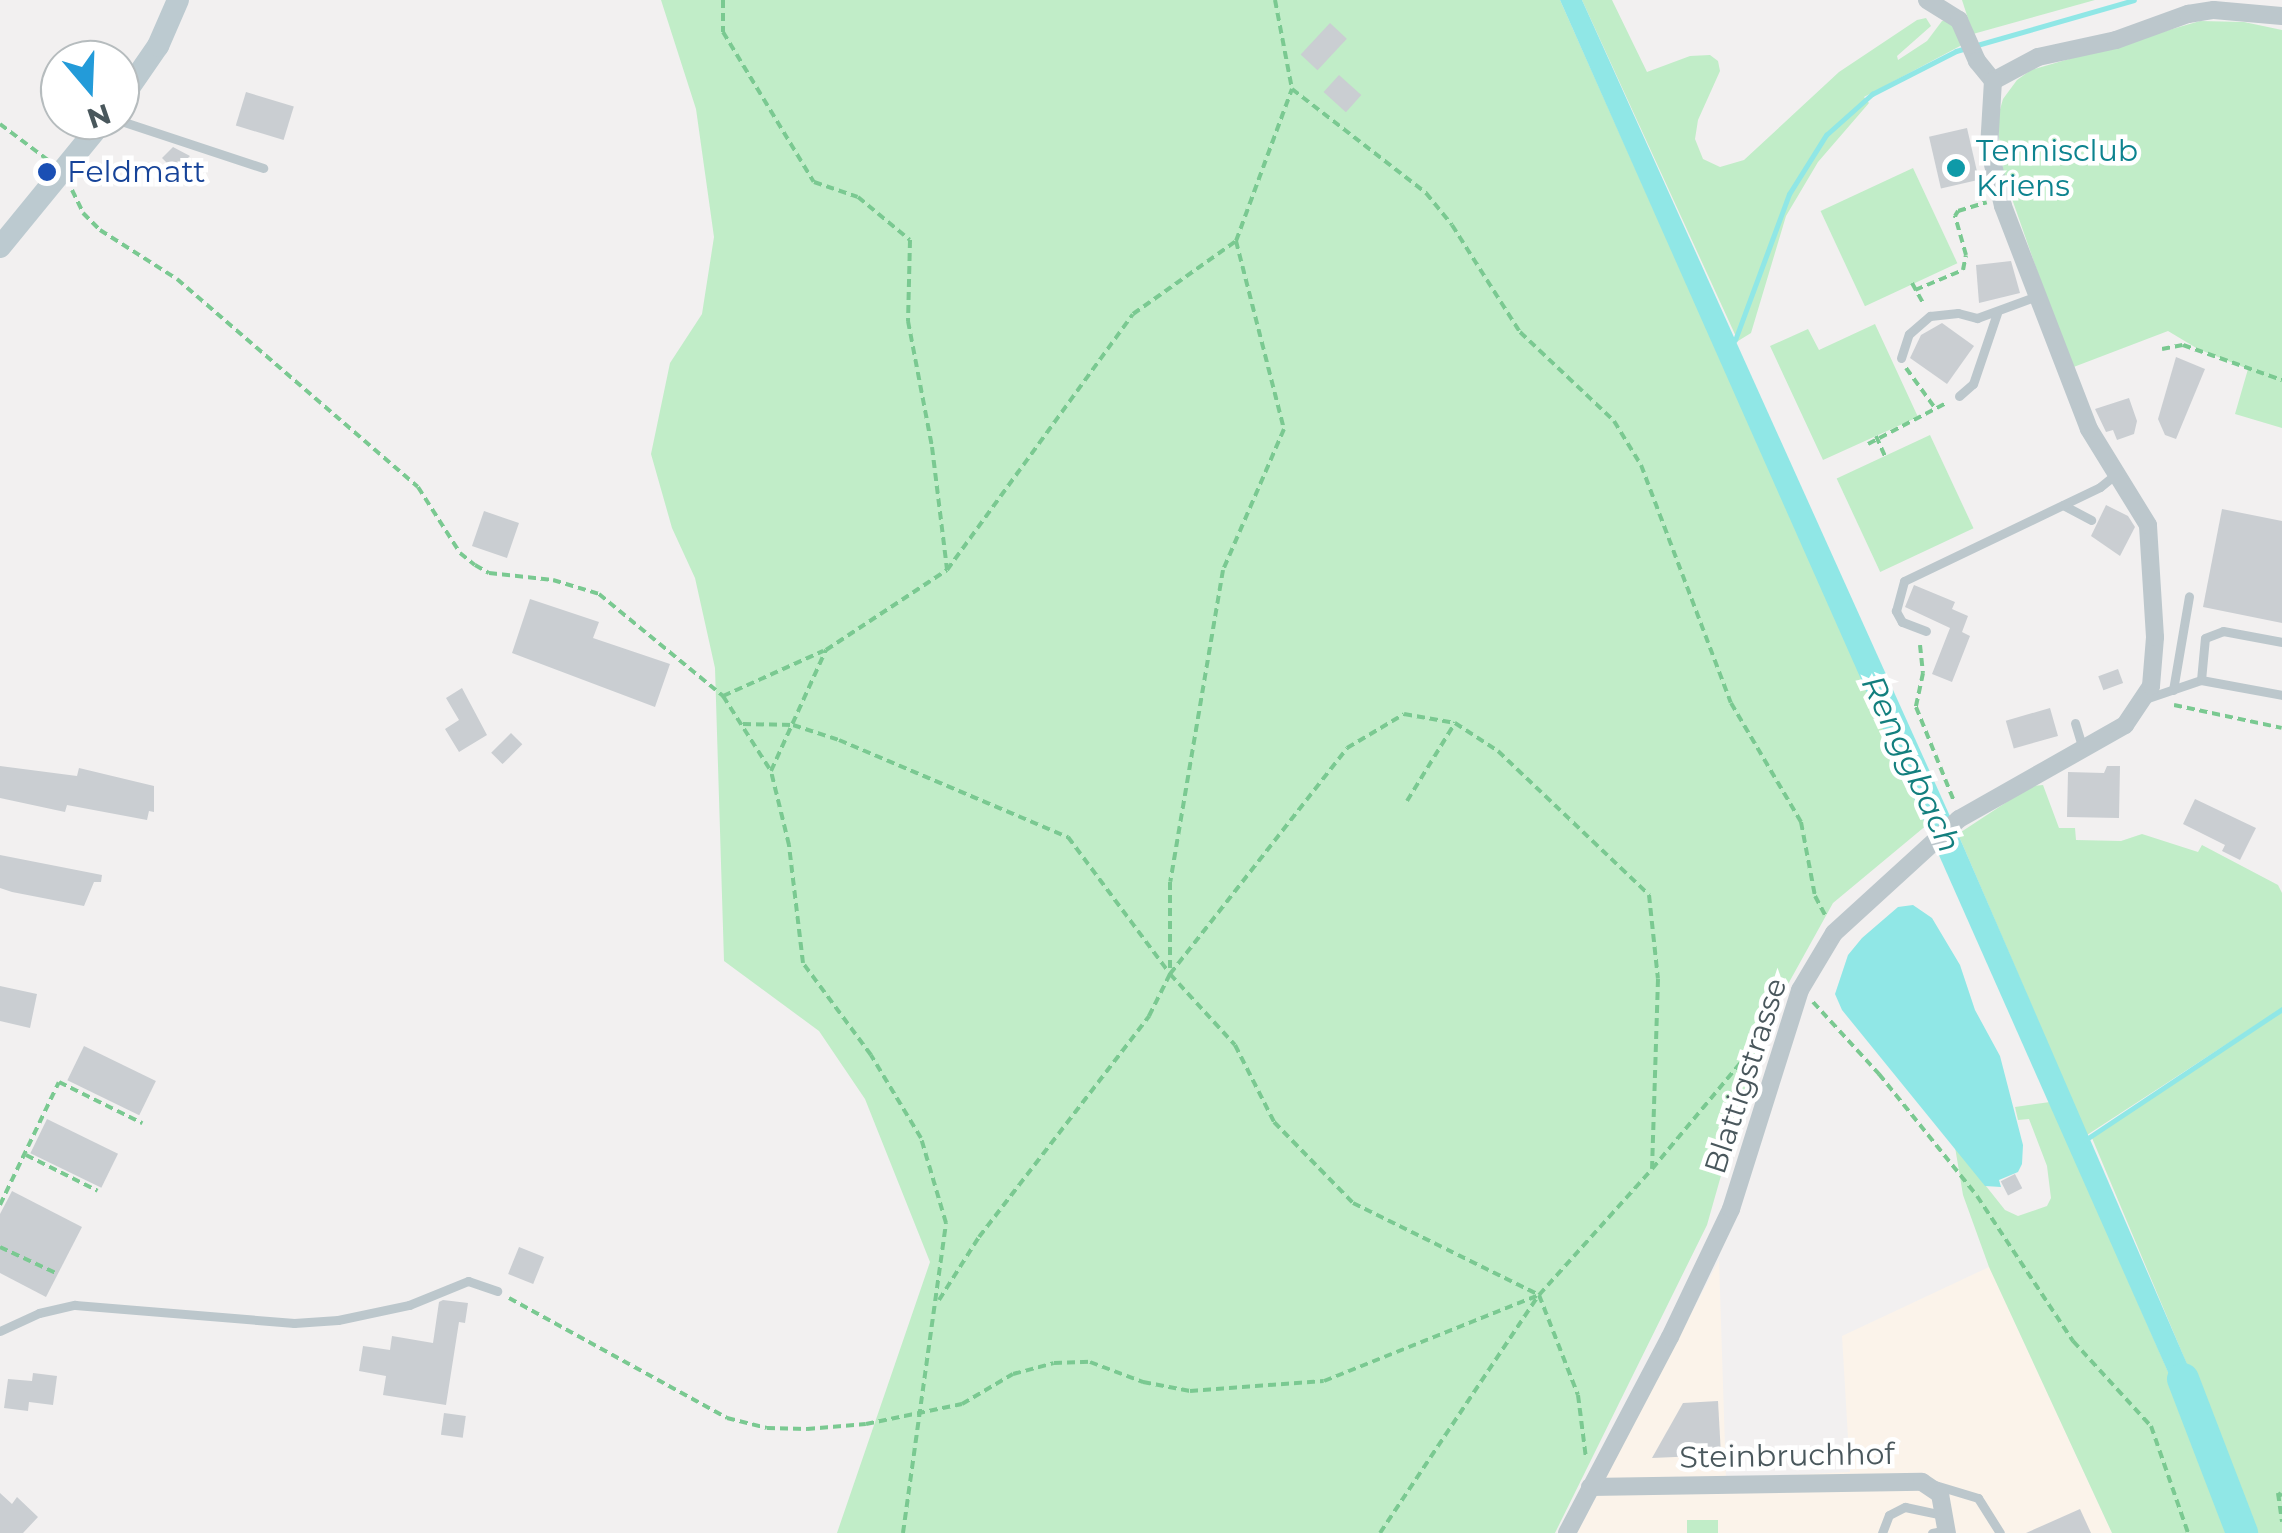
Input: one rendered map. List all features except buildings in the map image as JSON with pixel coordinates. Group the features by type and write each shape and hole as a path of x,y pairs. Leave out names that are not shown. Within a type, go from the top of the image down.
{"street":[{"path":"140,72 158,46 178,0"},
{"path":"1927,0 1953,14 1965,28 1977,61 1993,81 1989,148 2001,197 2089,430 2115,476 2143,513 2150,533 2156,650 2146,699"},
{"path":"1993,81 2016,65 2038,57 2116,40 2188,14 2214,10 2282,16"},
{"path":"0,247 87,140"},
{"name":"Blattigstrasse","path":"1567,1533 1670,1337 1731,1209 1800,990 1834,932 1958,813 2125,725 2146,699"},
{"name":"Steinbruchhof","path":"1590,1487 1905,1481 1930,1485 1940,1494 1943,1528"}],"lane":[{"path":"140,127 263,168"},
{"path":"1902,358 1908,334 1930,316 1958,313 1978,318 2037,296"},
{"path":"1959,396 1973,384 1997,313"},
{"path":"1926,631 1902,622 1896,611 1904,581 2064,506 2115,476"},
{"path":"2064,506 2090,520"},
{"path":"2173,690 2189,596"},
{"path":"2201,680 2205,638 2224,631 2282,642"},
{"path":"2146,699 2201,680 2282,694"},
{"path":"2074,723 2083,750"},
{"path":"0,1331 39,1313 76,1305 294,1323 338,1320 409,1304 468,1281 498,1291"},
{"path":"1930,1485 1954,1488 1978,1498 2000,1533"},
{"path":"1882,1533 1885,1519 1905,1507 1943,1528"}],"path":[{"path":"722,0 723,32 814,182 858,198 910,240 908,320 932,447 947,570"},
{"path":"723,696 826,650 947,570 1133,314 1236,240 1292,89 1275,0"},
{"path":"1292,89 1426,193 1452,225 1520,332 1614,421 1641,465 1731,703 1801,822 1815,896 1834,932"},
{"path":"0,124 62,170 82,213 100,230 178,279 418,486 460,552 474,565 489,573 588,588 723,696 743,724 771,771 789,844 804,963 871,1055 921,1138 946,1222 904,1533"},
{"path":"1915,290 1963,270 1966,255 1956,224 1958,211 2001,197"},
{"path":"1170,974 1170,882 1223,570 1284,429 1236,240"},
{"path":"1912,283 1930,316"},
{"path":"2162,349 2183,345 2282,380"},
{"path":"1902,358 1935,408"},
{"path":"1868,444 1959,396"},
{"path":"1877,438 1885,456"},
{"path":"1926,631 1919,647 1923,673 1916,707 1958,813"},
{"path":"771,771 826,650"},
{"path":"2146,699 2282,728"},
{"path":"936,1304 978,1236 1150,1016 1170,974 1348,748 1404,714 1455,724 1498,751 1648,895 1658,979 1652,1170"},
{"path":"743,724 793,725 1068,837 1170,974 1235,1045 1274,1122 1353,1202 1539,1295 1578,1395 1590,1487"},
{"path":"1408,801 1455,724"},
{"path":"1800,990 1830,1015 1977,1196 2074,1341 2151,1426 2188,1533"},
{"path":"1380,1533 1539,1295 1652,1170 1775,1020"},
{"path":"0,1205 59,1082 142,1123"},
{"path":"24,1154 98,1191"},
{"path":"0,1247 58,1274"},
{"path":"498,1291 727,1418 767,1428 807,1430 962,1404 1013,1374 1054,1363 1090,1362 1144,1382 1190,1392 1324,1381 1539,1295"},
{"path":"2282,1496 2278,1493 2282,1522"}],"shaded area":[{"path":"1719,1260 1726,1478 1850,1472 1842,1336 1989,1267 2112,1533 1562,1533 1582,1524"}],"green space":[{"path":"661,0 1560,0 1928,824 1833,903 1762,1031 1707,1225 1555,1533 837,1533 930,1262 865,1099 819,1031 724,961 715,668 695,578 672,528 651,454 670,363 702,314 714,237 696,109"},
{"path":"1582,0 1612,0 1647,72 1690,56 1710,55 1718,61 1720,71 1698,120 1695,139 1703,159 1720,167 1744,160 1839,72 1917,20 1926,18 1931,26 1897,56 1898,60 1927,41 1942,21 1948,20 1956,28 1962,45 1864,97 1869,103 1818,162 1786,216 1751,333 1738,341"},
{"path":"1962,0 2095,0 1973,34"},
{"path":"2200,21 2244,22 2282,30 2282,428 2235,414 2248,369 2198,349 2168,331 2071,368 2003,173 1997,120 2003,99 2017,80 2031,70"},
{"path":"1913,168 1957,263 1865,306 1821,211"},
{"path":"1875,324 1918,417 1823,460 1770,346 1808,329 1819,350"},
{"path":"1930,435 1974,528 1880,572 1837,479"},
{"path":"2043,785 2059,828 2075,828 2076,840 2121,841 2142,834 2198,852 2202,845 2278,885 2282,893 2282,1008 2087,1135 1958,834 2031,786"},
{"path":"2282,1012 2282,1533 2112,1533 1989,1267 1963,1195 1955,1147 2005,1210 2018,1216 2047,1206 2051,1198 2047,1166 2029,1119 2018,1120 2015,1107 2050,1102 2191,1424 2209,1417 2092,1138"},
{"path":"1687,1520 1718,1520 1718,1533 1687,1533"}],"water":[{"path":"1560,0 1582,0 1958,834 2210,1417 2191,1424"},
{"path":"1913,905 1932,918 1960,965 1975,1010 2000,1056 2023,1145 2018,1172 1999,1180 2001,1187 1985,1186 1842,1010 1835,994 1848,955 1862,938 1898,907"}],"waterway":[{"path":"1735,340 1789,194 1826,135 1872,94 1956,51 2134,0"},
{"path":"2085,1140 2282,1009"},
{"name":"Renggbach","path":"2183,1379 2242,1533"}],"place":[{"name":"Tennisclub Kriens","path":"1956,168"},
{"name":"Feldmatt","path":"47,172"}]}
